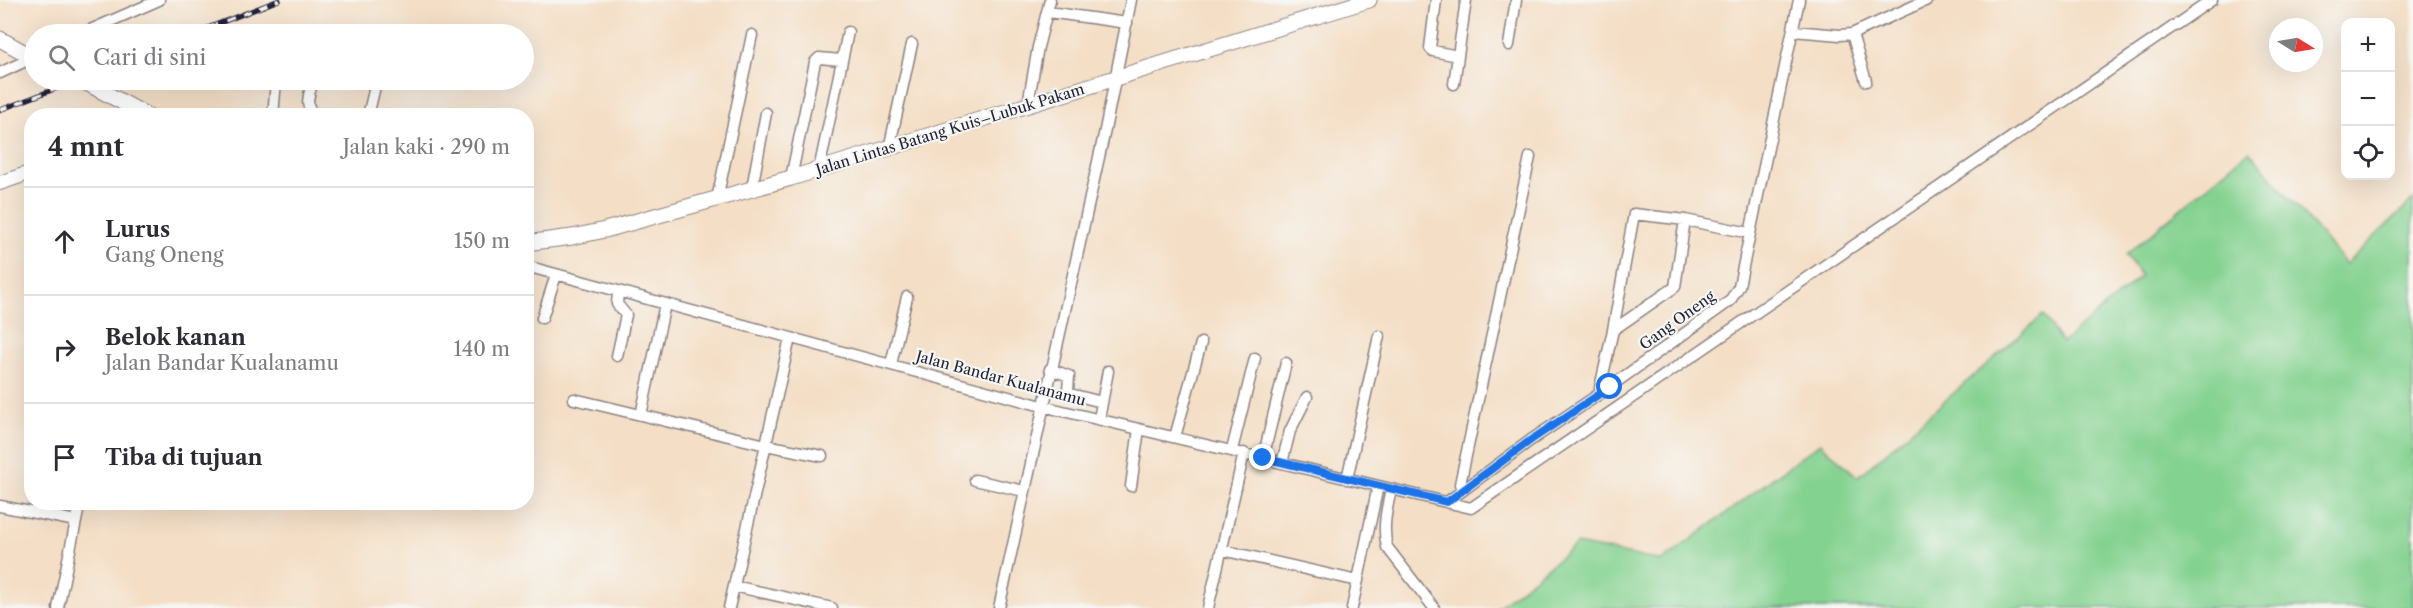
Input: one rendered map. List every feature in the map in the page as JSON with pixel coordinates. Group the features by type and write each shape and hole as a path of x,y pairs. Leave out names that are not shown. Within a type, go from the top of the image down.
{"highway":[{"name":"Jalan Lintas Batang Kuis–Lubuk Pakam","path":"534,242 605,230 819,170 1369,0"},
{"path":"0,39 24,52"},
{"path":"100,90 133,108"}],"main road":[{"path":"0,183 24,175"}],"street":[{"path":"104,24 159,0"},
{"path":"1028,104 1038,47 1050,0"},
{"path":"999,608 1131,0"},
{"path":"1436,0 1430,48 1433,51 1458,56"},
{"path":"1454,84 1466,0"},
{"path":"1509,45 1516,0"},
{"name":"Gang Oneng","path":"1447,502 1531,440 1730,301 1739,286 1799,0"},
{"path":"1793,31 1852,34 1927,0"},
{"name":"Jalan Bandar Kualanamu","path":"534,268 1042,406 1470,508 2212,0"},
{"path":"1048,12 1127,23"},
{"path":"819,170 848,32"},
{"path":"1852,34 1866,81"},
{"path":"717,199 752,35"},
{"path":"889,149 912,44"},
{"path":"791,178 815,62 823,57 841,60"},
{"path":"0,73 24,62"},
{"path":"274,108 275,90"},
{"path":"308,108 311,90"},
{"path":"370,108 374,90"},
{"path":"752,188 766,113"},
{"path":"1462,490 1460,484 1464,462 1530,157"},
{"path":"1601,393 1600,388 1634,214 1685,220 1750,233"},
{"path":"1613,330 1675,287 1685,220"},
{"path":"542,318 556,275"},
{"path":"617,356 626,315 617,304 618,291"},
{"path":"891,364 907,297"},
{"path":"641,415 665,304"},
{"path":"1347,479 1379,336"},
{"path":"729,608 790,338"},
{"path":"1175,437 1202,343"},
{"path":"1232,450 1255,358"},
{"path":"1263,458 1286,363"},
{"path":"1050,369 1069,376 1068,391 1070,394 1102,402"},
{"path":"1098,419 1108,371"},
{"path":"1079,415 1082,397"},
{"path":"1282,462 1290,431 1307,397"},
{"path":"574,399 766,445 822,456"},
{"path":"1131,486 1139,429"},
{"path":"1208,608 1244,453"},
{"path":"975,480 1024,491"},
{"path":"1352,608 1378,486"},
{"path":"1391,489 1385,520 1387,547 1434,608"},
{"path":"0,506 76,521"},
{"path":"58,608 78,510"},
{"path":"1372,517 1385,520"},
{"path":"1222,550 1358,581"},
{"path":"734,586 832,608"}],"green space":[{"path":"2249,151 2346,264 2413,200 2413,608 1497,608 1577,544 1662,561 1820,443 1858,477 2043,315 2062,343 2141,276 2126,255"}],"railway":[{"path":"218,24 279,0"},
{"path":"0,110 52,90"}],"route":[{"path":"1263,458 1447,502 1531,440 1610,387"}]}
